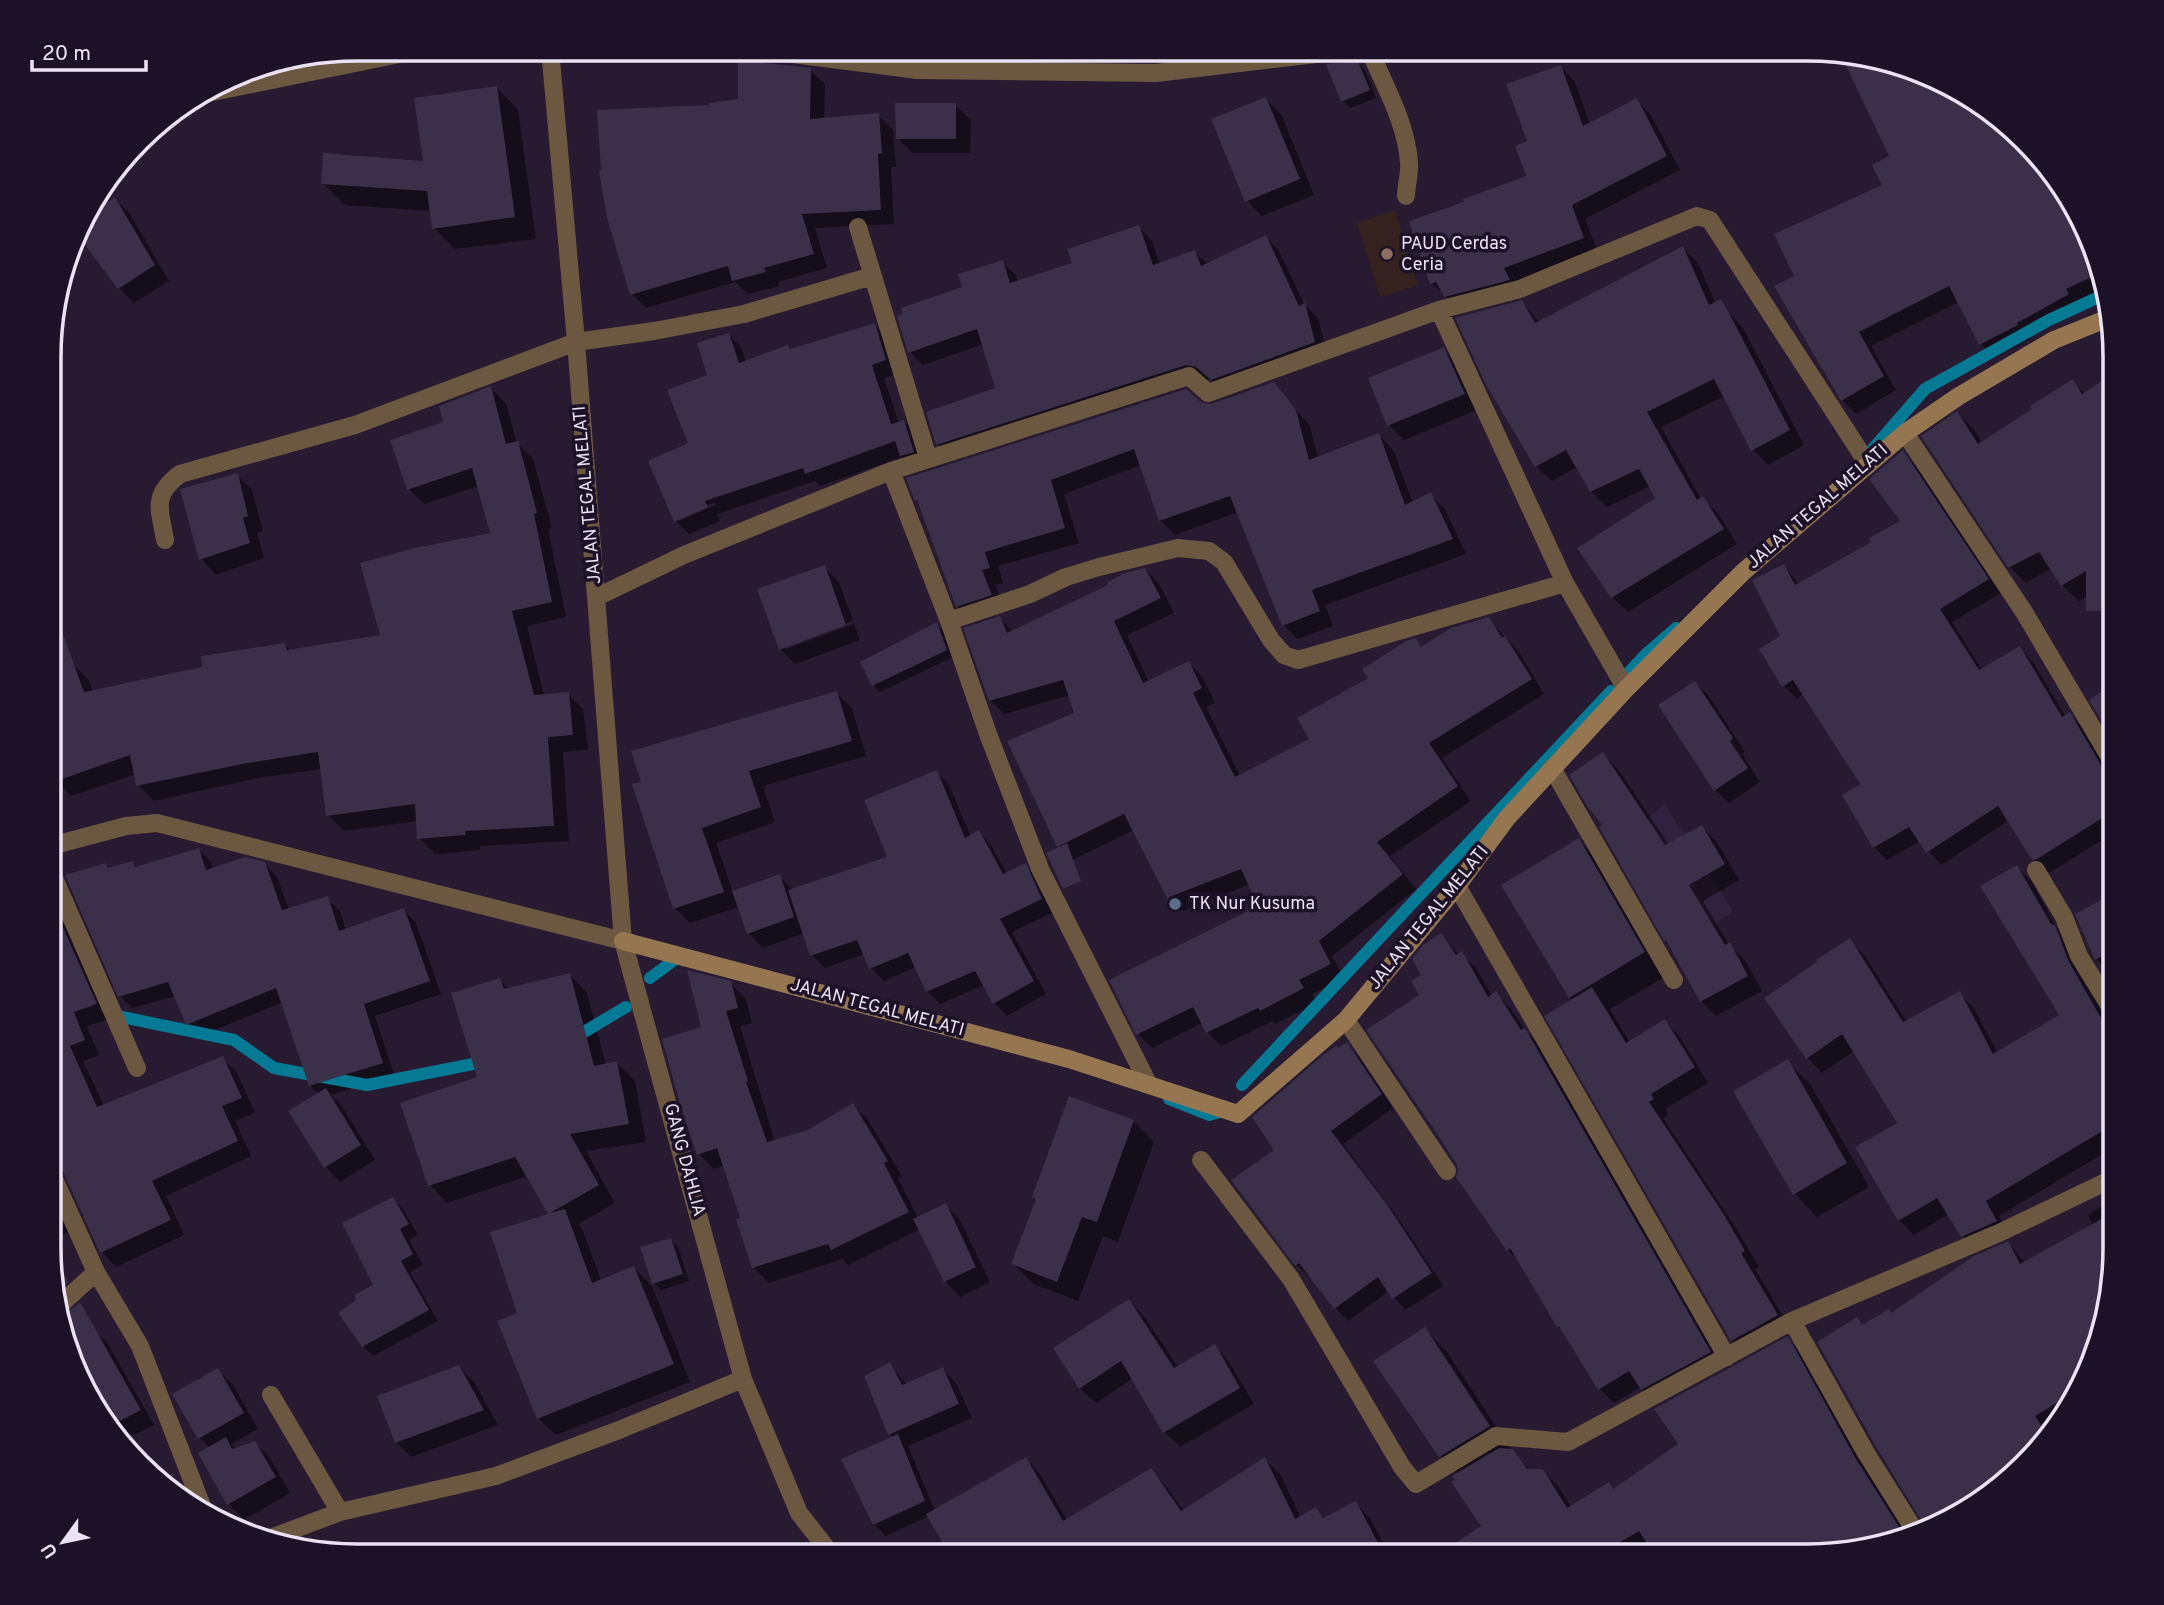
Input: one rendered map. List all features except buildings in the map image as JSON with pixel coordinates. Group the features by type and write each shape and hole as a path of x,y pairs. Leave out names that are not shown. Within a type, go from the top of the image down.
{"street":[{"path":"238,87 365,61"},
{"name":"JALAN TEGAL MELATI","path":"551,61 597,597 623,941"},
{"path":"852,61 918,69 1156,73 1258,61"},
{"path":"1374,61 1406,142 1409,165 1406,196"},
{"path":"597,597 684,555 928,458 1189,376 1208,393 1439,310 1520,289 1697,216 1710,220 1868,464"},
{"path":"858,227 928,458"},
{"path":"165,540 158,502 166,485 180,474 355,425 576,342 744,314 872,276"},
{"path":"1439,310 1565,583 1626,689"},
{"name":"JALAN TEGAL MELATI","path":"61,843 126,826 157,823 623,941 1069,1059 1238,1114 1346,1020 1457,886 1507,818 1626,689 1743,572 1905,433 1959,396 2054,340 2100,321"},
{"path":"1905,433 2024,612 2103,746"},
{"path":"891,471 950,621 988,734 1041,871 1149,1085"},
{"path":"950,621 1030,594 1066,577 1099,566 1178,548 1209,551 1224,562 1271,639 1284,654 1298,660 1565,583"},
{"path":"1552,768 1674,980"},
{"path":"2036,870 2064,918 2080,956 2103,993"},
{"path":"1457,886 1727,1357"},
{"path":"61,894 137,1068"},
{"name":"GANG DAHLIA","path":"623,941 743,1379 799,1513 823,1544"},
{"path":"1346,1020 1447,1171"},
{"path":"1200,1160 1291,1279 1402,1467 1416,1483 1496,1436 1568,1442 1792,1321 1999,1233 2103,1183"},
{"path":"61,1194 96,1272 140,1346 199,1498"},
{"path":"66,1299 96,1272"},
{"path":"1792,1321 1866,1453 1911,1525"},
{"path":"281,1534 340,1512 496,1476 619,1430 743,1379"},
{"path":"271,1395 340,1512"}],"shaded area":[{"name":"PAUD Cerdas Ceria","path":"1395,210 1418,285 1380,297 1357,223"},
{"path":"1665,804 1733,911 1690,943 1626,834"}],"waterway":[{"path":"1864,459 1925,389 2049,320 2097,298"},
{"path":"1628,673 1676,628"},
{"path":"1242,1085 1611,691"},
{"path":"650,978 677,958 685,957"},
{"path":"572,1036 584,1032 626,1007"},
{"path":"122,1017 234,1040 274,1068 367,1085 488,1061"},
{"path":"1169,1099 1209,1115 1219,1112"}],"place":[{"name":"PAUD Cerdas Ceria","path":"1387,254"},
{"name":"TK Nur Kusuma","path":"1175,904"}]}
